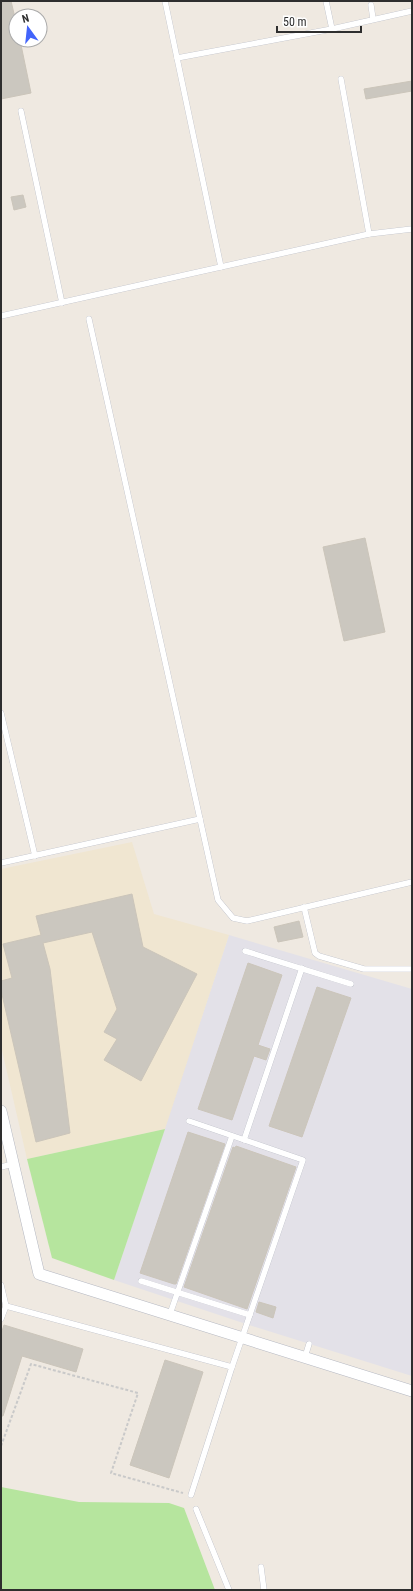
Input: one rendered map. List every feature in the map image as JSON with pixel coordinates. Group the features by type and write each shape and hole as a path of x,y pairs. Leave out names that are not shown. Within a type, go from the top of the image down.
{"street":[{"path":"1,1111 39,1274 412,1391"}],"lane":[{"path":"165,1 221,267"},
{"path":"326,1 332,29"},
{"path":"370,5 373,19"},
{"path":"177,58 332,29 412,11"},
{"path":"341,79 369,234"},
{"path":"21,111 62,303"},
{"path":"1,316 369,234 412,229"},
{"path":"89,319 218,900 233,918 247,920 412,882"},
{"path":"1,713 35,856"},
{"path":"1,863 200,819"},
{"path":"304,907 315,953 318,956 364,969 412,969"},
{"path":"245,950 351,984"},
{"path":"244,1140 302,968"},
{"path":"188,1121 303,1160 242,1337 191,1495"},
{"path":"170,1314 232,1136"},
{"path":"1,1167 14,1164"},
{"path":"140,1281 250,1315"},
{"path":"1,1285 6,1306 1,1319"},
{"path":"6,1306 232,1367"},
{"path":"305,1357 309,1344"},
{"path":"196,1509 229,1590"},
{"path":"261,1567 264,1590"}],"path":[{"path":"1,1446 31,1364 138,1394 111,1473 191,1495"}],"shaded area":[{"path":"132,842 154,914 229,935 165,1129 27,1159 1,1046 1,869"},
{"path":"229,935 412,989 412,1376 249,1325 114,1280"}],"green space":[{"path":"165,1129 114,1280 52,1258 27,1159"},
{"path":"1,1487 79,1502 169,1503 184,1508 215,1590 1,1590"}],"building":[{"path":"1,1 11,1 13,8 8,8 8,48 22,48 31,93 1,99"},
{"path":"412,81 412,91 366,99 364,89"},
{"path":"23,195 26,207 14,210 11,197"},
{"path":"365,538 385,632 344,641 323,547"},
{"path":"132,894 143,947 197,974 141,1081 104,1060 117,1039 104,1032 117,1009 92,932 43,943 50,969 70,1133 36,1142 1,990 1,981 12,978 3,944 41,935 36,916"},
{"path":"299,921 303,937 278,942 274,927"},
{"path":"248,963 282,975 258,1045 270,1049 266,1060 254,1056 232,1120 198,1109"},
{"path":"317,987 351,998 302,1137 269,1126"},
{"path":"188,1132 225,1144 176,1284 174,1284 140,1273"},
{"path":"236,1146 296,1167 247,1309 184,1287 233,1147 235,1148"},
{"path":"259,1302 276,1307 273,1318 256,1312"},
{"path":"4,1325 83,1349 76,1372 22,1356 3,1416 1,1416 1,1334"},
{"path":"165,1360 203,1372 169,1478 130,1465"}]}
